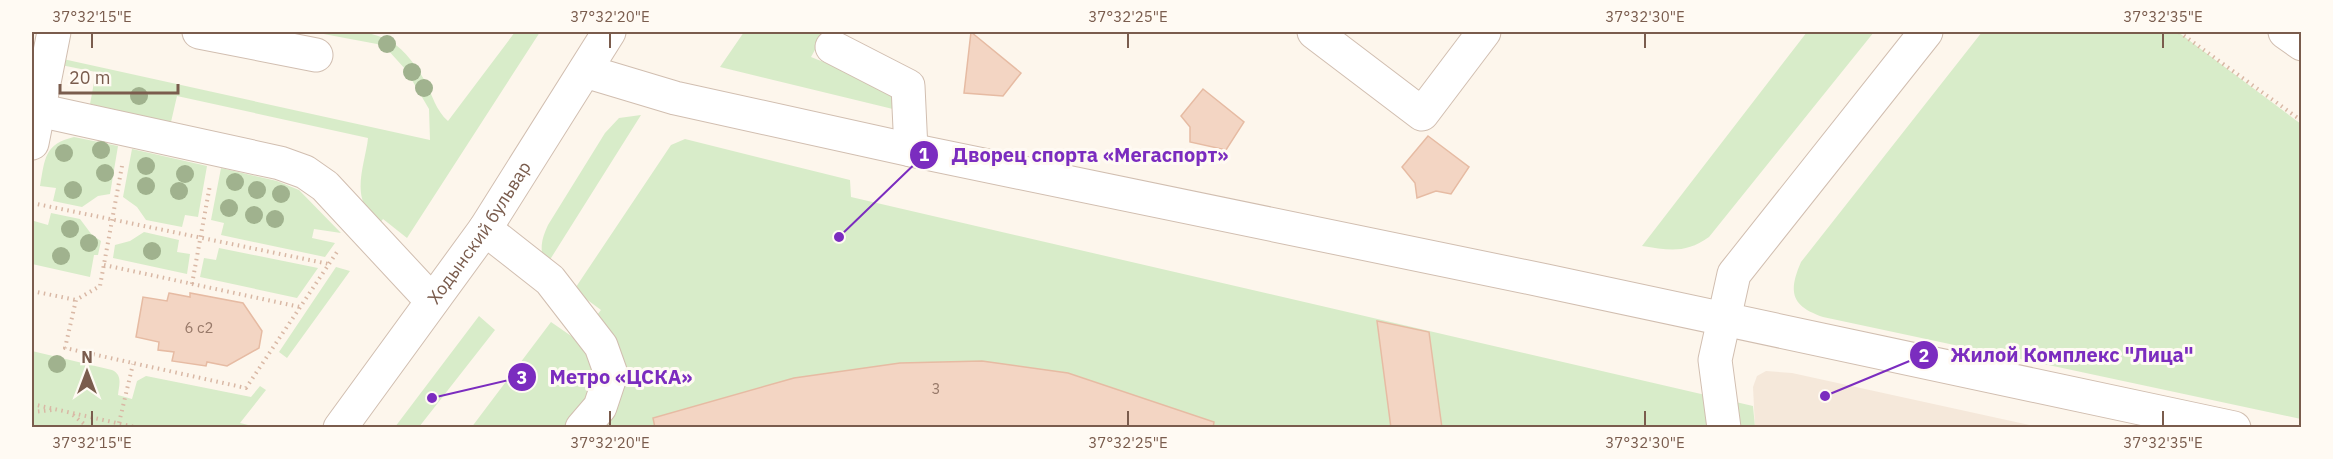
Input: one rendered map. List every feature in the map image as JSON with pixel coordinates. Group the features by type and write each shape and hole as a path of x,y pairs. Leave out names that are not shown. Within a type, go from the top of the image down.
{"street":[{"path":"32,143 38,110 38,76 54,32"},
{"path":"199,32 316,55"},
{"name":"Ходынский бульвар","path":"340,428 485,229 609,32"},
{"path":"1314,32 1422,114 1484,32"},
{"path":"1724,428 1715,360 1734,274 1926,32"},
{"path":"2285,32 2301,44"},
{"path":"832,47 908,86 911,150"},
{"path":"585,70 675,98 911,150 1725,319 2234,428"},
{"path":"38,110 294,166 325,186 432,302"},
{"path":"485,229 550,280 601,346 611,374 600,407 582,428"}],"path":[{"path":"2179,32 2301,121"},
{"path":"32,291 76,300 100,286 128,130"},
{"path":"192,284 217,149"},
{"path":"32,203 329,264"},
{"path":"76,300 65,348 246,388 358,223"},
{"path":"104,265 300,307"},
{"path":"119,423 133,364"},
{"path":"32,404 139,428"},
{"path":"32,412 48,410 68,412 82,420 89,428"}],"shaded area":[{"path":"1766,371 1792,373 2039,427 1755,427 1753,387 1757,376"}],"green space":[{"path":"313,32 365,33 390,41 413,63 425,81 437,107 448,121 515,32 540,32 407,238 383,219 380,223 368,211 363,201 361,174 368,138 177,96 171,122 90,104 96,72 61,65 63,59 430,140 429,109 406,70 387,49 377,44"},
{"path":"744,32 825,32 811,57 889,88 897,110 720,67"},
{"path":"1807,32 1874,32 1709,237 1692,246 1677,249 1642,246"},
{"path":"1982,32 2178,32 2301,124 2301,419 1823,317 1812,313 1799,303 1795,297 1794,282 1801,262"},
{"path":"641,115 546,266 542,246 548,225 605,133 619,118"},
{"path":"74,137 118,146 110,194 98,196 82,207 53,201 56,188 40,186 45,160 51,148"},
{"path":"685,139 850,180 851,197 1753,406 1755,427 471,428 551,322 577,340 601,310 574,290 671,145"},
{"path":"132,149 207,166 198,217 185,215 182,227 146,220 137,207 123,197"},
{"path":"221,168 277,181 299,190 341,233 314,229 312,238 335,243 325,257 221,235 224,223 211,220"},
{"path":"51,213 80,219 92,235 101,241 98,255 94,255 90,277 32,264 34,221 48,225"},
{"path":"144,232 179,240 177,252 190,254 187,274 113,258 115,245 130,241"},
{"path":"219,248 318,268 297,298 200,277 204,258 216,260"},
{"path":"336,267 350,271 287,358 279,352"},
{"path":"479,316 495,330 419,427 395,427"},
{"path":"32,351 112,370 119,377 118,395 132,399 137,381 146,376 251,397 260,386 266,390 240,423 256,427 32,427"}],"building":[{"path":"971,32 1021,73 1003,96 964,93"},
{"path":"1203,89 1244,122 1226,150 1190,142 1190,127 1181,116"},
{"path":"1428,136 1469,167 1451,194 1436,191 1417,198 1415,183 1402,167"},
{"path":"169,293 190,297 190,293 243,303 262,331 259,348 227,366 207,362 206,366 172,361 174,352 158,350 159,342 136,337 143,297 167,301"},
{"path":"1377,321 1429,332 1442,428 1391,428"},
{"path":"982,361 1068,373 1214,422 1213,428 655,428 653,418 794,378 900,363"}],"place":[{"name":"Дворец спорта «Мегаспорт»","path":"839,237"},
{"name":"Жилой Комплекс \"Лица\"","path":"1825,396"},
{"name":"Метро «ЦСКА»","path":"432,398"}]}
